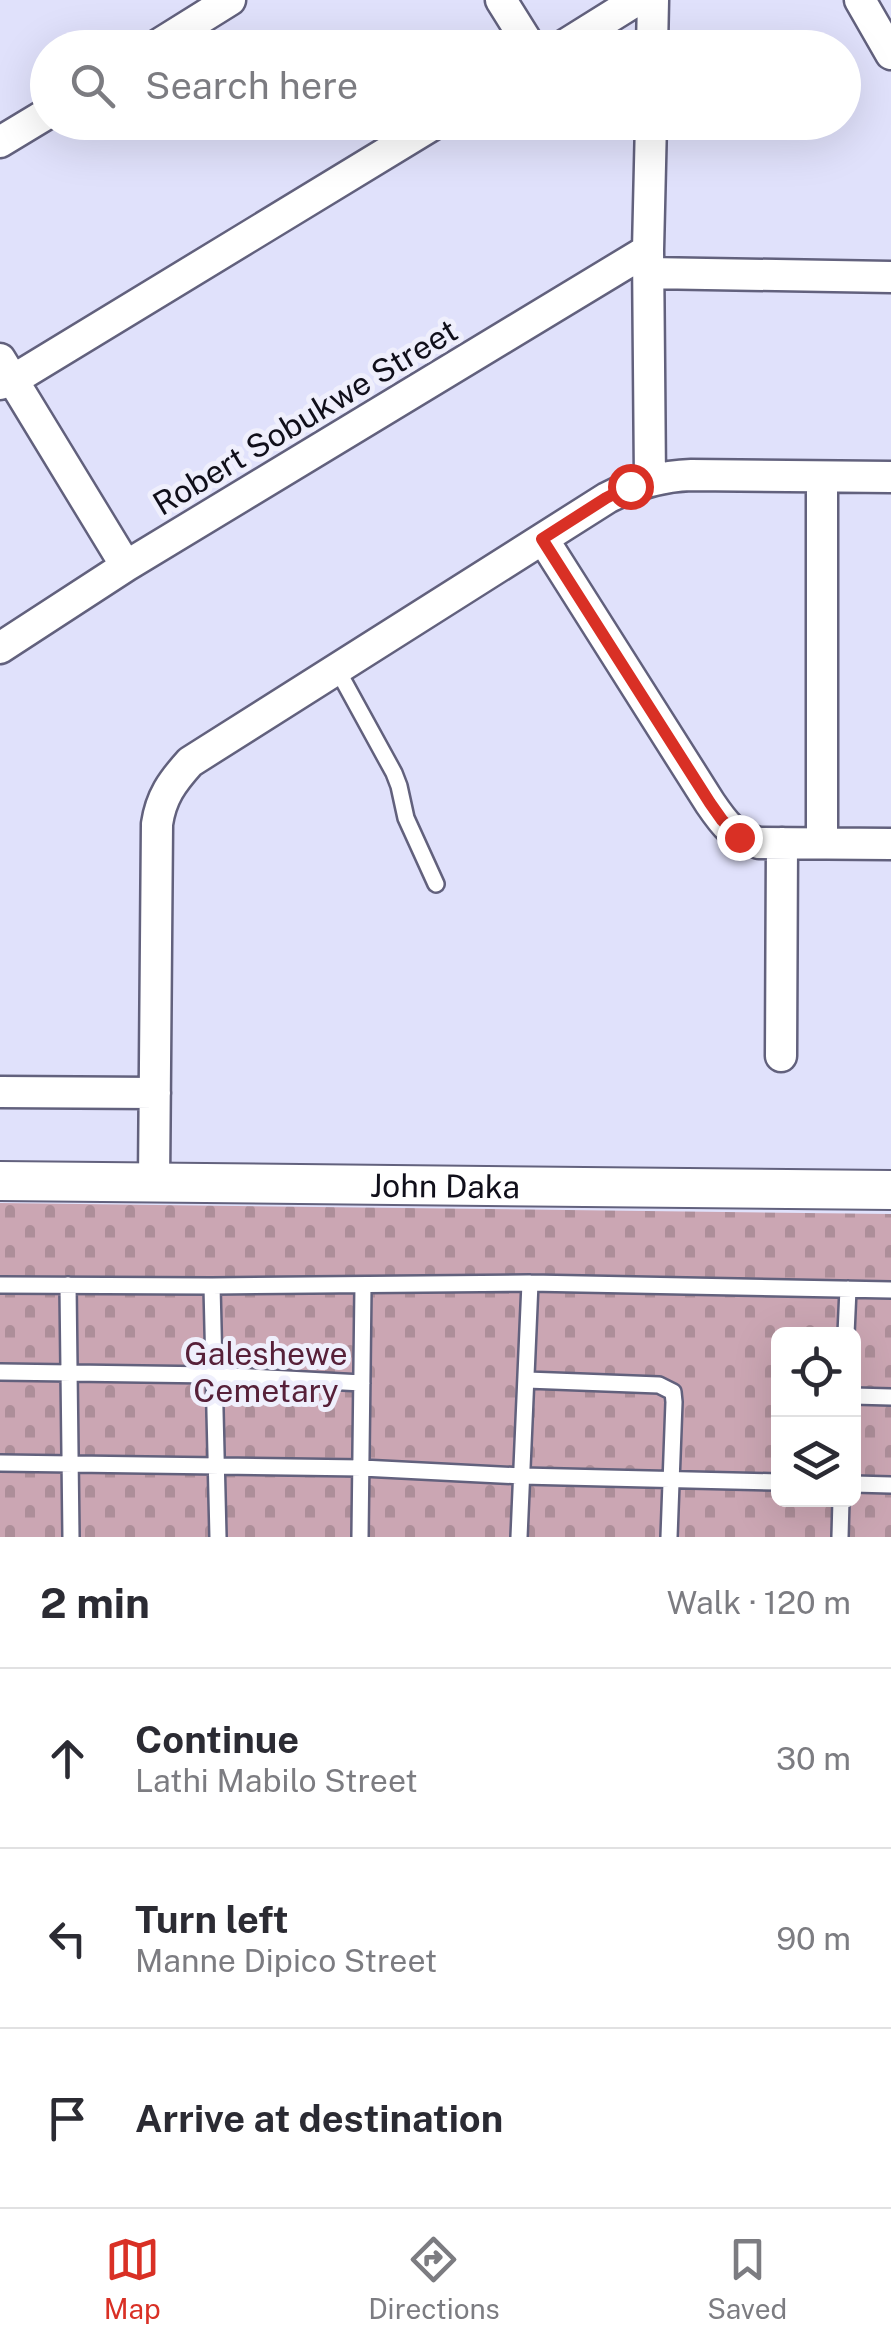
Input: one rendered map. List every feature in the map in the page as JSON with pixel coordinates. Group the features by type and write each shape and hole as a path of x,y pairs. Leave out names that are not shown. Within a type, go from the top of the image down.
{"street":[{"path":"182,30 230,0"},
{"path":"501,0 520,30"},
{"path":"589,30 637,0"},
{"path":"652,30 653,0"},
{"path":"860,0 891,54"},
{"path":"0,142 30,124"},
{"path":"126,566 4,374 406,140"},
{"path":"650,140 650,480"},
{"path":"649,262 891,277"},
{"name":"Robert Sobukwe Street","path":"0,648 126,566 649,262"},
{"path":"154,1183 157,824 165,793 190,762 606,498 650,480 691,475 891,477"},
{"path":"822,476 822,842"},
{"path":"542,539 722,820 739,837 759,843 891,844"},
{"path":"780,1056 782,843"},
{"path":"0,1092 156,1093"},
{"name":"John Daka","path":"0,1182 891,1190"}],"lane":[{"path":"337,670 394,773 406,818 436,884"},
{"path":"519,1537 530,1283"},
{"path":"0,1285 530,1283 891,1290"},
{"path":"68,1285 71,1537"},
{"path":"212,1286 218,1537"},
{"path":"360,1537 363,1286"},
{"path":"846,1327 848,1288"},
{"path":"0,1372 362,1383"},
{"path":"527,1380 660,1385 673,1392 669,1537"},
{"path":"861,1396 891,1397"},
{"path":"0,1463 362,1468 771,1482"},
{"path":"861,1484 891,1485"},
{"path":"840,1507 840,1537"}],"green space":[{"name":"Galeshewe Cemetary","path":"0,1203 891,1214 891,1537 0,1537"}],"route":[{"path":"630,486 542,539 710,803 739,837"}]}
